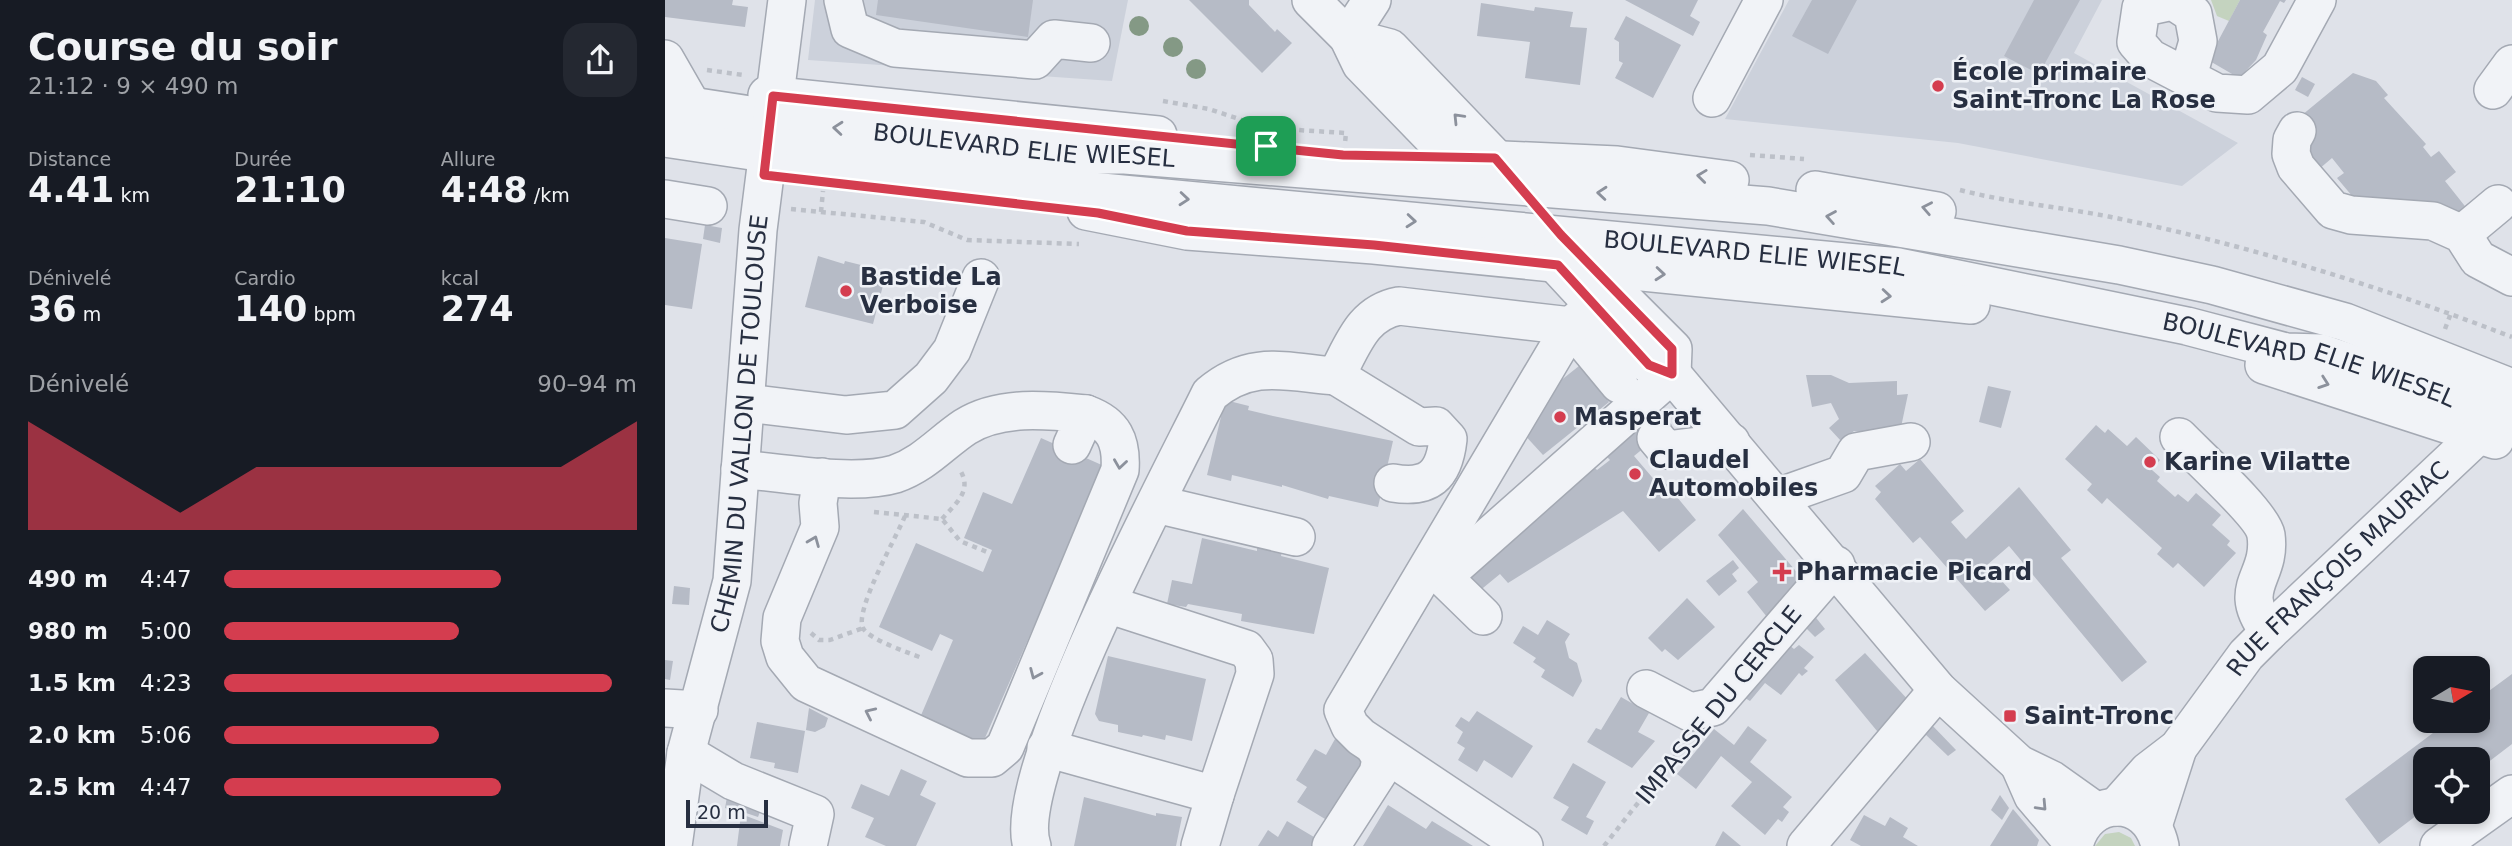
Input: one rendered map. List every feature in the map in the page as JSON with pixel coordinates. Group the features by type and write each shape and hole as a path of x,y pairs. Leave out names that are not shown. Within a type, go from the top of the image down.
{"street":[{"name":"CHEMIN DU VALLON DE TOULOUSE","path":"673,846 686,753 682,709 732,581 765,123 787,0"},
{"path":"843,0 850,29 895,48 1035,60 1054,39 1091,43"},
{"path":"1311,0 1349,37 1361,64 1474,166 1525,232 1571,256"},
{"path":"1349,37 1372,0"},
{"path":"1711,98 1764,0"},
{"path":"2188,76 2217,93 2248,95 2280,68 2317,0"},
{"path":"679,84 765,123"},
{"path":"665,162 765,123"},
{"path":"665,138 765,123 1343,155 1474,166 1617,165 1874,198 2165,256 2344,301 2512,364"},
{"name":"BOULEVARD ELIE WIESEL","path":"765,123 974,180 1525,232"},
{"name":"BOULEVARD ELIE WIESEL","path":"765,123 1098,213 1187,231 1571,256 1899,267 2187,326 2286,352 2321,353 2440,394 2504,420"},
{"path":"2297,131 2291,154 2296,167 2333,210 2351,215 2433,221 2462,234 2478,259 2512,277"},
{"name":"BOULEVARD ELIE WIESEL","path":"1474,166 1521,186 1768,206 2119,265 2212,285 2346,322 2504,420"},
{"path":"1483,616 1443,577 1637,412 1672,374 1672,349 1571,256 1521,186"},
{"path":"665,198 708,206"},
{"path":"2462,234 2498,204"},
{"path":"1571,256 1584,315 1637,412 1666,450 1731,442"},
{"path":"746,403 846,415 895,410 931,378 952,350 981,278"},
{"path":"1336,376 1369,318 1381,309 1399,306 1584,315 1649,365 1672,374 1836,565 1938,690 2019,764 2107,809"},
{"path":"1524,846 1374,746 1350,726 1344,716 1345,702 1584,315"},
{"path":"1032,846 1028,835 1031,811 1046,748 1107,604 1210,394 1229,378 1250,371 1336,376 1419,427 1436,426 1448,439 1447,454 1429,482 1415,486 1393,483"},
{"path":"740,469 822,477 877,477 895,474 944,446 965,427 984,418 1021,411 1079,429 1109,426 1119,439 1120,470 1005,747 992,758 968,758 806,683 785,657 780,641 782,618 820,527 818,503 822,477"},
{"name":"RUE FRANÇOIS MAURIAC","path":"2074,845 2078,831 2178,748 2246,655 2269,632 2504,420"},
{"path":"2179,437 2255,516 2266,533 2265,557 2252,598 2255,614 2269,632"},
{"path":"1778,497 1843,474 1856,452 1911,442"},
{"path":"1156,504 1296,537"},
{"name":"IMPASSE DU CERCLE","path":"1713,707 1836,565"},
{"path":"1107,604 1246,649 1254,660 1255,674 1200,846"},
{"path":"1646,689 1690,712 1713,707"},
{"path":"1806,846 1938,690"},
{"path":"1331,846 1378,773 1381,759 1374,746"},
{"path":"1046,748 1215,795"},
{"name":"RUE FRANÇOIS MAURIAC","path":"2156,836 2178,748"},
{"path":"686,753 733,780 815,814 809,846"},
{"path":"2019,764 2033,796 2074,845"},
{"path":"2439,846 2512,794"},
{"name":"RUE FRANÇOIS MAURIAC","path":"2107,809 2130,809 2156,836"}],"path":[{"path":"679,84 742,76 765,123"},
{"path":"1737,153 1818,161"},
{"path":"1953,188 1994,199 2110,217 2335,274 2512,337"},
{"path":"941,519 961,498 966,482 944,446"},
{"path":"905,516 887,559 866,596 861,614 863,628 870,635 922,658"},
{"name":"IMPASSE DU CERCLE","path":"1604,846 1713,707"}],"shaded area":[{"path":"815,0 1128,0 1112,81 808,60"},
{"name":"École primaire Saint-Tronc La Rose","path":"1789,0 2102,0 2074,53 2238,143 2182,186 1958,143 1725,119"}],"green space":[{"path":"2211,0 2240,0 2229,21 2217,16"},
{"path":"2119,832 2131,838 2135,846 2095,846 2105,834"}],"building":[{"path":"665,0 733,0 732,5 748,7 745,27 665,17"},
{"path":"878,0 1033,0 1028,37 876,15"},
{"path":"1189,0 1249,0 1249,5 1275,32 1277,29 1292,43 1262,73"},
{"path":"1625,0 1698,0 1690,16 1700,22 1693,36"},
{"path":"1812,0 1857,0 1828,54 1792,36"},
{"path":"2034,0 2080,0 2039,74 2004,56"},
{"path":"2240,0 2286,0 2284,3 2280,1 2263,32 2267,35 2256,60 2239,78 2208,60"},
{"path":"1481,3 1534,11 1535,7 1573,12 1570,27 1587,28 1580,85 1525,78 1530,42 1477,36"},
{"path":"1626,16 1681,45 1653,98 1615,78 1623,63 1619,61 1619,42 1614,39"},
{"path":"2353,73 2376,81 2388,95 2384,98 2426,144 2423,147 2431,157 2439,151 2456,172 2445,181 2468,210 2462,215 2363,209 2337,178 2344,173 2332,158 2312,175 2296,120"},
{"path":"2302,77 2315,84 2308,97 2295,90"},
{"path":"705,225 722,228 720,243 703,239"},
{"path":"665,238 702,244 692,309 665,305"},
{"name":"Bastide La Verboise","path":"818,256 844,264 845,261 861,265 886,274 873,324 805,307"},
{"name":"Masperat","path":"1579,366 1609,402 1543,455 1522,432 1545,393"},
{"path":"1806,375 1831,375 1849,383 1897,381 1897,395 1908,394 1900,432 1862,434 1863,432 1854,431 1841,441 1829,428 1839,419 1831,403 1812,407"},
{"path":"1988,386 2011,391 2001,428 1979,422"},
{"path":"1225,400 1249,406 1248,410 1393,441 1378,507 1329,496 1328,499 1282,485 1232,475 1231,481 1207,475"},
{"path":"1653,404 1672,425 1634,456 1657,483 1662,479 1696,520 1659,552 1623,511 1508,583 1500,574 1472,597 1454,576 1589,462 1597,470 1610,460 1606,456"},
{"path":"2096,425 2105,433 2108,429 2127,446 2136,437 2160,460 2152,470 2160,477 2157,481 2175,497 2178,494 2188,502 2196,493 2221,515 2212,525 2230,541 2227,545 2236,553 2204,587 2178,563 2173,568 2157,554 2162,548 2107,498 2102,504 2087,490 2092,484 2065,459"},
{"path":"1041,438 1104,466 981,747 919,720 953,640 940,634 932,651 879,627 916,543 983,572 992,550 964,538 983,492 1012,504"},
{"path":"1920,459 1964,511 1951,522 1966,539 2019,487 2071,550 2061,558 2147,662 2122,682 2009,546 1987,565 2010,590 1985,611 1920,537 1913,543 1875,499 1881,492 1875,486 1900,464 1906,471"},
{"path":"1743,509 1806,583 1767,617 1747,592 1758,582 1718,535"},
{"path":"1202,538 1257,551 1257,544 1282,551 1281,556 1329,568 1314,634 1241,621 1242,614 1188,604 1186,607 1167,604 1172,580 1192,584"},
{"path":"1733,560 1739,568 1732,574 1737,581 1719,596 1706,581"},
{"path":"674,586 690,588 689,605 672,604"},
{"path":"1687,598 1715,627 1678,660 1665,649 1662,652 1648,638"},
{"path":"1809,609 1825,629 1815,637 1803,625"},
{"path":"1547,620 1570,634 1565,642 1569,658 1577,663 1582,681 1573,697 1541,677 1545,670 1533,662 1536,658 1513,643 1523,626 1538,635"},
{"path":"1783,640 1794,649 1799,645 1814,657 1804,668 1808,671 1802,676 1799,673 1781,695 1765,683 1750,701 1740,695"},
{"path":"1865,653 1910,702 1882,737 1835,680"},
{"path":"1108,656 1206,679 1192,741 1166,735 1165,740 1118,732 1118,725 1099,721 1095,714"},
{"path":"665,660 673,661 670,680 665,679"},
{"path":"2512,674 2512,744 2490,761 2490,747 2414,747 2433,733 2490,733 2490,690"},
{"path":"1621,697 1649,713 1638,732 1655,741 1632,768 1587,742 1596,728 1601,730"},
{"path":"809,708 828,718 825,727 815,732 806,730"},
{"path":"1477,711 1533,746 1512,778 1484,760 1477,772 1458,760 1465,748 1457,743 1463,732 1455,726 1461,717 1469,722"},
{"path":"757,722 805,731 798,773 774,768 775,763 750,758"},
{"path":"1929,722 1956,750 1948,756 1924,733"},
{"path":"1748,726 1767,740 1750,762 1792,797 1783,807 1789,812 1782,822 1778,819 1765,835 1731,806 1752,782 1721,756 1696,789 1677,774 1714,729 1734,745"},
{"path":"1335,739 1367,759 1330,822 1297,802 1307,787 1296,780 1315,749 1326,755"},
{"path":"2413,748 2413,818 2379,844 2345,799"},
{"path":"1573,763 1606,782 1586,817 1594,821 1587,835 1561,820 1569,807 1553,798"},
{"path":"901,769 927,781 920,795 936,803 916,846 886,846 865,837 874,818 851,808 861,784 889,796"},
{"path":"2000,795 2009,808 2002,820 1991,810"},
{"path":"727,797 740,802 736,812 725,808"},
{"path":"1084,797 1156,816 1156,813 1182,817 1176,846 1074,846"},
{"path":"746,804 761,809 758,817 743,812"},
{"path":"1388,805 1426,829 1432,821 1473,846 1363,846"},
{"path":"2013,809 2039,840 2037,846 1990,846"},
{"path":"741,814 783,830 780,846 737,846"},
{"path":"1864,815 1885,826 1890,817 1908,828 1903,837 1918,846 1861,846 1850,840"},
{"path":"1287,821 1319,840 1316,846 1258,846 1268,830 1278,837"},
{"path":"1723,831 1741,846 1715,846"}],"place":[{"name":"École primaire Saint-Tronc La Rose","path":"1938,86"},
{"name":"Bastide La Verboise","path":"846,291"},
{"name":"Masperat","path":"1560,417"},
{"name":"Karine Vilatte","path":"2150,462"},
{"name":"Claudel Automobiles","path":"1635,474"},
{"name":"Pharmacie Picard","path":"1782,572"},
{"name":"Saint-Tronc","path":"2010,716"}],"route":[{"path":"773,96 1266,146 1343,155 1495,158 1561,235 1672,349 1672,374 1649,365 1558,265 1374,245 1187,231 1098,213 764,175 773,96"}]}
